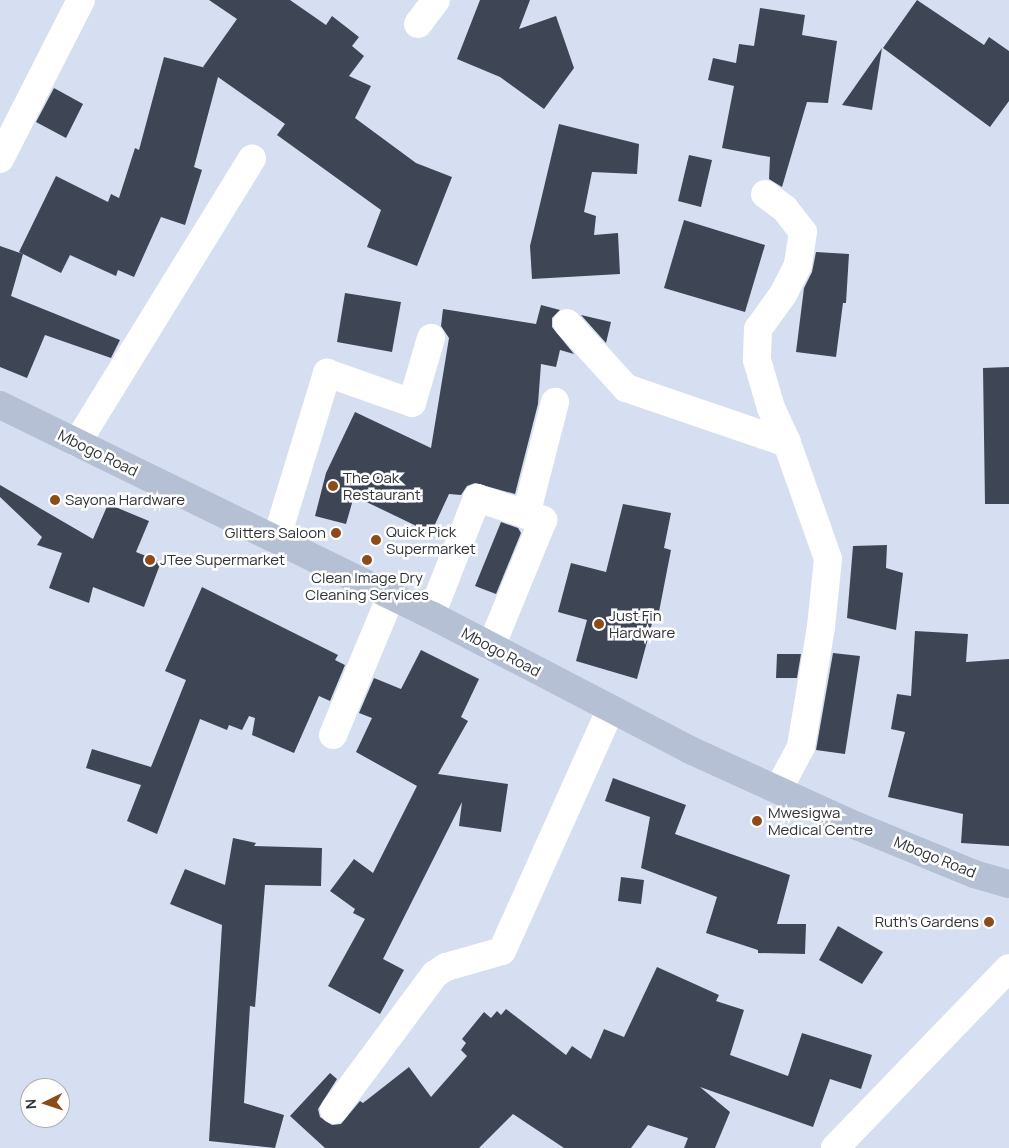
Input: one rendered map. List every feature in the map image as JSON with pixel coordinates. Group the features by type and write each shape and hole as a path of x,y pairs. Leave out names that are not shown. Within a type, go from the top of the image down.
{"main road":[{"name":"Mbogo Road","path":"0,405 391,596 611,710 778,790 857,826 974,874 1009,884"}],"street":[{"path":"0,159 81,0"},
{"path":"418,24 436,0"},
{"path":"77,443 252,159"},
{"path":"765,194 786,209 803,232 798,265 784,293 758,329 757,360 771,408 787,443 828,559 821,627 801,747 778,790"},
{"path":"567,323 626,388 787,443"},
{"path":"276,540 327,374 412,403 431,338"},
{"path":"526,515 556,402"},
{"path":"431,616 477,498 543,520 492,647"},
{"path":"333,735 391,596"},
{"path":"334,1110 435,974 446,967 502,951 611,710"},
{"path":"835,1148 1009,968"}],"building":[{"path":"209,0 290,0 326,25 332,16 359,37 352,46 364,56 349,76 371,86 355,118 416,163 452,177 417,266 367,247 381,210 277,135 285,124 218,77 194,167 202,170 185,225 161,217 134,277 118,270 116,276 70,255 61,273 19,252 56,176 108,202 111,194 119,198 135,148 139,150 164,57 206,68 203,67 237,19"},
{"path":"480,0 530,0 519,29 556,16 574,68 544,109 500,77 457,59"},
{"path":"917,0 984,45 989,37 1009,51 1009,101 990,127 883,48"},
{"path":"760,8 805,15 802,35 837,41 828,103 807,102 782,187 769,179 770,157 722,148 734,86 708,80 713,58 736,63 739,44 754,46"},
{"path":"882,48 872,110 842,105"},
{"path":"54,88 83,104 66,138 36,122"},
{"path":"559,124 639,144 637,174 592,172 584,212 596,216 594,235 618,233 620,274 532,279 530,246"},
{"path":"689,155 712,160 701,207 678,201"},
{"path":"684,220 765,245 745,312 664,288"},
{"path":"0,246 23,254 11,296 120,340 111,358 45,335 27,378 0,367"},
{"path":"816,252 849,254 846,303 843,303 836,357 796,352 804,288 812,272"},
{"path":"345,293 401,302 392,352 337,342"},
{"path":"541,305 560,310 552,318 552,327 574,354 560,350 556,367 541,364 538,404 515,494 475,483 467,486 461,495 449,494 431,533 354,496 346,524 315,516 326,473 355,412 431,448 449,338 441,326 443,309 536,324"},
{"path":"581,315 611,322 606,343"},
{"path":"1009,367 1009,504 985,504 983,368"},
{"path":"0,485 93,539 108,504 149,521 136,552 161,562 144,607 93,587 89,603 49,588 62,553 37,545 42,537 0,497"},
{"path":"623,504 671,513 664,548 671,550 658,617 654,616 637,679 576,661 587,620 558,612 571,563 606,572"},
{"path":"501,522 518,528 521,533 496,594 475,586"},
{"path":"887,545 886,568 903,573 896,630 847,618 853,546"},
{"path":"202,587 338,655 335,660 345,665 330,701 319,696 294,753 252,735 255,718 249,716 242,730 229,725 227,730 200,719 157,834 127,821 141,785 86,768 92,749 151,767 186,680 165,671"},
{"path":"915,631 968,634 966,662 1009,659 1009,846 961,843 963,814 888,797 905,732 891,729 897,694 911,696"},
{"path":"421,650 479,679 461,717 468,721 438,774 508,784 501,832 459,826 462,802 383,959 404,970 380,1014 328,986 365,919 353,913 355,909 330,891 354,859 373,873 417,786 356,752 372,718 359,713 374,678 401,689"},
{"path":"833,653 860,656 845,754 816,750"},
{"path":"777,654 801,654 797,678 776,678"},
{"path":"613,778 686,805 675,834 790,875 777,924 806,924 805,954 758,953 758,950 706,933 717,897 641,868 650,817 605,801"},
{"path":"233,838 256,843 254,846 322,848 321,886 265,885 255,1007 250,1006 244,1103 284,1115 275,1148 209,1141 222,925 170,904 185,869 225,885"},
{"path":"621,877 644,880 641,904 618,901"},
{"path":"838,926 883,952 862,984 819,960"},
{"path":"657,967 719,995 716,1001 744,1010 730,1055 788,1076 802,1033 872,1055 861,1089 830,1079 813,1127 700,1087 730,1112 715,1148 684,1148 688,1138 648,1125 631,1148 564,1148 513,1114 479,1148 325,1148 290,1116 330,1073 337,1079 318,1109 320,1117 332,1125 341,1124 360,1101 363,1103 409,1067 431,1097 467,1056 461,1050 466,1043 462,1039 484,1012 491,1018 497,1011 501,1015 506,1009 566,1055 572,1046 591,1059 604,1029 624,1037"}],"place":[{"name":"The Oak Restaurant","path":"333,486"},
{"name":"Sayona Hardware","path":"55,500"},
{"name":"Glitters Saloon","path":"336,533"},
{"name":"Quick Pick Supermarket","path":"376,540"},
{"name":"JTee Supermarket","path":"150,560"},
{"name":"Clean Image Dry Cleaning Services","path":"367,560"},
{"name":"Just Fin Hardware","path":"599,624"},
{"name":"Mwesigwa Medical Centre","path":"757,821"},
{"name":"Ruth's Gardens","path":"989,922"}]}
